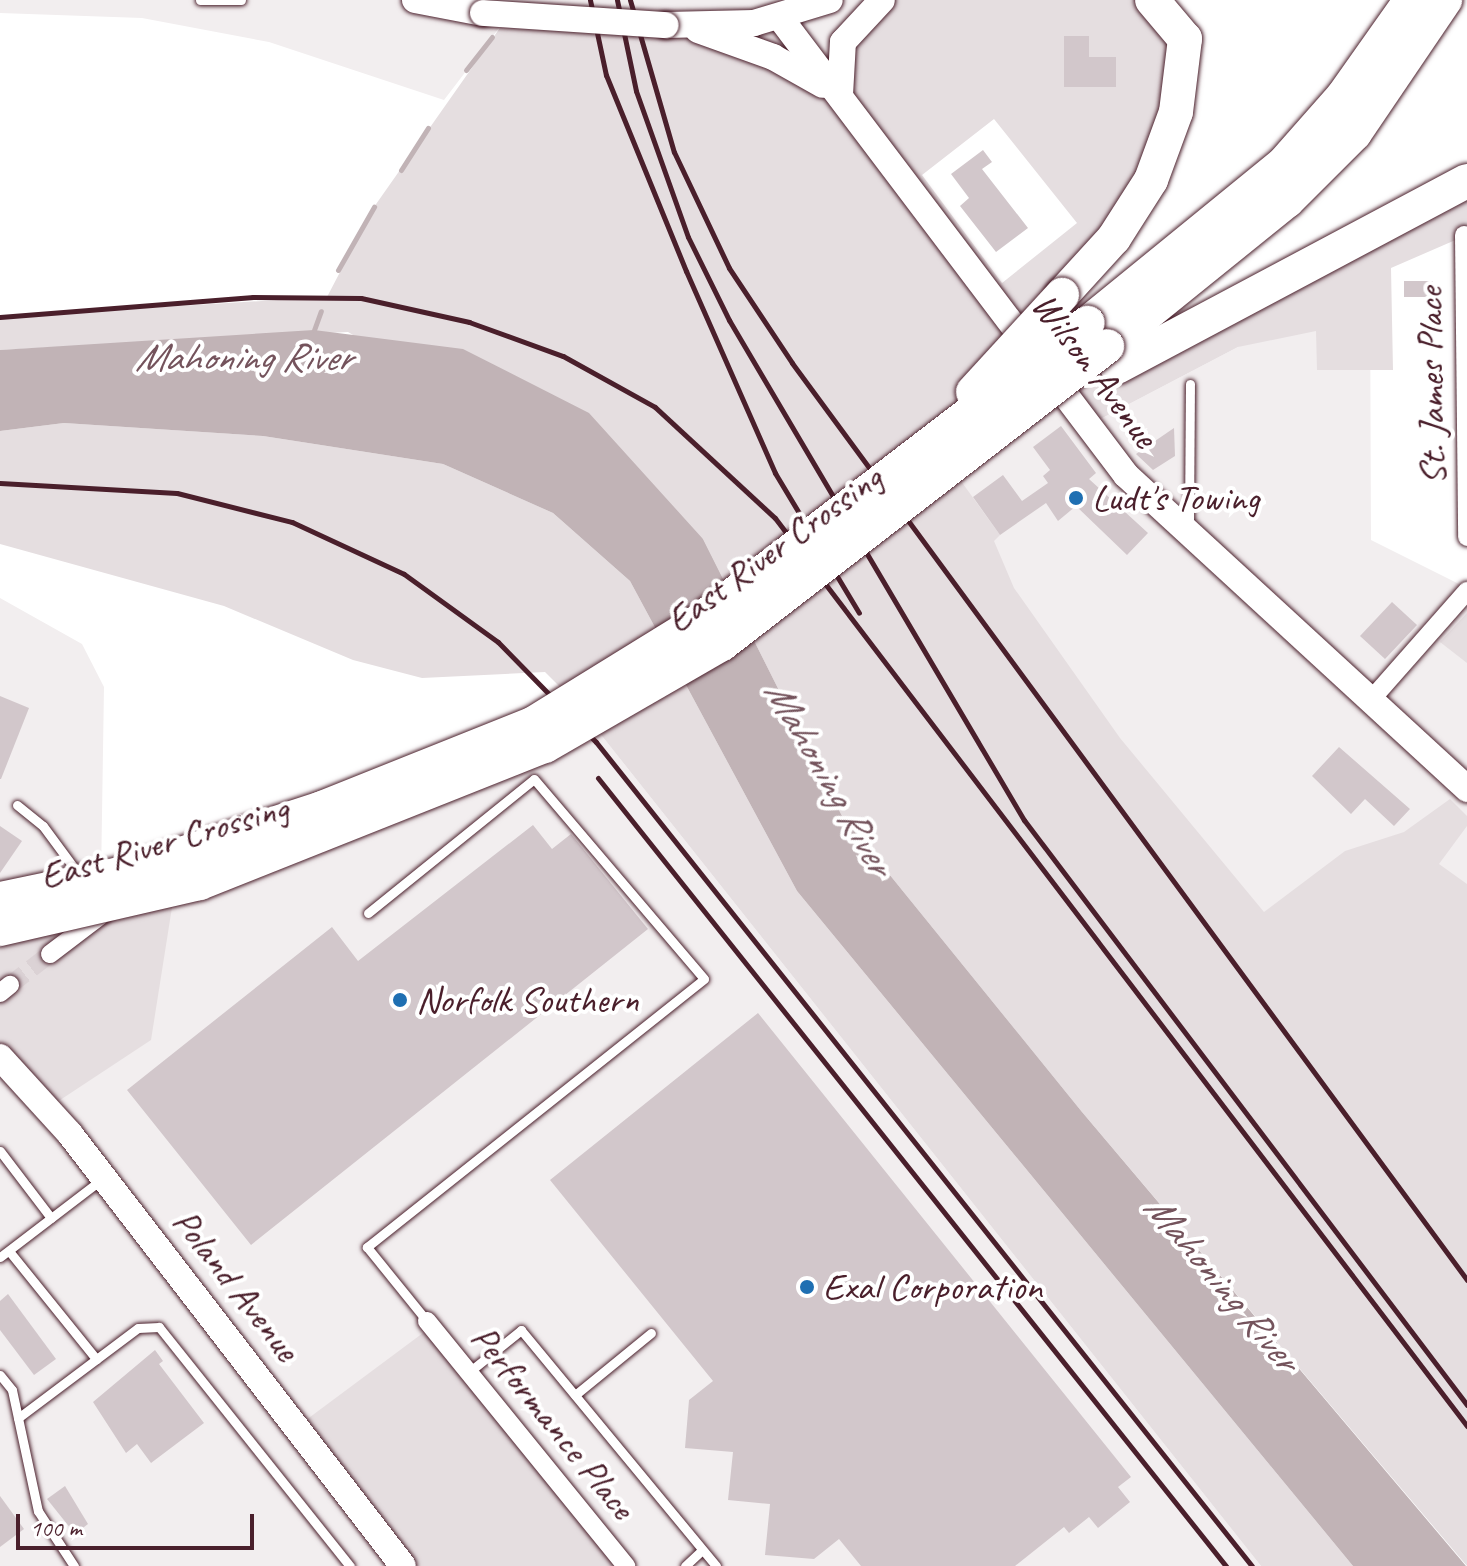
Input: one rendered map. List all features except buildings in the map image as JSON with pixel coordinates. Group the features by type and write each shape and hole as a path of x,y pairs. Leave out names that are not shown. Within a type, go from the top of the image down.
{"highway":[{"path":"1152,0 1185,39"},
{"path":"901,471 1114,238 1151,180 1176,112 1187,0"},
{"name":"East River Crossing","path":"0,899 120,874 322,808 534,723 699,621 901,471 1104,345 1284,163 1343,96 1411,0"},
{"name":"East River Crossing","path":"0,929 200,883 545,746 722,644 957,466 1287,201 1355,133 1445,0"},
{"path":"1104,345 1467,181"}],"main road":[{"path":"415,0 483,13 677,25 781,19 814,3"},
{"path":"677,25 779,60 840,95 843,42 882,0"},
{"name":"Wilson Avenue","path":"781,19 1126,475 1467,789"},
{"name":"Poland Avenue","path":"0,1057 104,1177 403,1566"}],"street":[{"name":"St. James Place","path":"1464,235 1467,537"},
{"path":"1370,701 1467,591"},
{"path":"50,954 97,918 176,882"},
{"name":"Performance Place","path":"427,1321 626,1566"}],"lane":[{"path":"200,0 241,0"},
{"path":"1189,533 1190,384"},
{"path":"368,913 534,779 704,979 367,1247 427,1321"},
{"path":"17,805 63,850 97,918"},
{"path":"0,1151 51,1218"},
{"path":"96,1359 4,1254 104,1177"},
{"path":"18,1418 138,1328 166,1333 350,1566"},
{"path":"469,1372 521,1330 716,1566"},
{"path":"575,1395 651,1333"},
{"path":"0,1375 12,1390 38,1511 74,1566"},
{"path":"685,1566 702,1550"}],"shaded area":[{"path":"0,0 882,0 840,95 509,15 444,100 269,42 142,18 0,13"},
{"path":"882,0 1152,0 1168,15 1165,146 1022,338 1071,395 1167,336 1467,181 1467,235 1391,268 1393,370 1317,370 1316,331 1238,347 1089,425 1071,396 953,470 1000,535 994,541 1014,588 1120,738 1264,912 1345,851 1404,832 1450,799 1467,816 1467,826 1439,864 1467,884 1467,1566 1082,1112 842,816 703,539 348,332 0,350 0,317 327,297 374,207 509,15 781,19 839,94 840,54","holes":["1064,36 1089,36 1089,57 1115,58 1115,87 1064,87","994,119 1077,223 1002,283 922,175"]},
{"path":"1370,278 1371,540 1467,588 1467,969 1251,987 902,510 1058,385 1089,425"},
{"path":"64,423 263,436 443,464 553,513 630,581 797,891 1353,1566 1261,1566 575,702 545,672 422,678 353,660 224,606 0,544 0,431"},
{"path":"0,598 82,644 104,687 101,878 0,894"},
{"path":"1467,613 1467,663 1440,642"},
{"path":"575,702 1261,1566 0,1566 0,1057 176,882"},
{"path":"176,882 151,1040 48,1108 0,1057 0,899"},
{"path":"431,1327 626,1566 403,1566 298,1426"}],"water":[{"name":"Mahoning River","path":"314,330 463,349 589,413 703,539 842,816 1082,1112 1466,1566 1353,1566 797,891 630,581 553,513 443,464 263,436 64,423 0,431 0,350"}],"waterway":[{"path":"466,70 492,37"},
{"path":"401,170 428,128"},
{"path":"338,270 374,207"},
{"name":"Mahoning River","path":"314,330 321,311"}],"tunnel":[{"path":"10,985 50,954"}],"railway":[{"path":"590,0 606,75 686,271 775,473 859,613"},
{"path":"617,0 636,91 688,237 729,320 1024,820 1467,1405"},
{"path":"630,0 674,152 729,268 792,363 1467,1280"},
{"path":"0,317 253,297 361,298 469,322 563,356 655,407 775,518 1467,1426"},
{"path":"0,483 177,493 292,522 404,574 498,642 596,742 1252,1566"},
{"path":"598,778 1226,1566"}],"place":[{"name":"Ludt's Towing","path":"1076,498"},
{"name":"Norfolk Southern","path":"400,1000"},
{"name":"Exal Corporation","path":"807,1287"}]}
